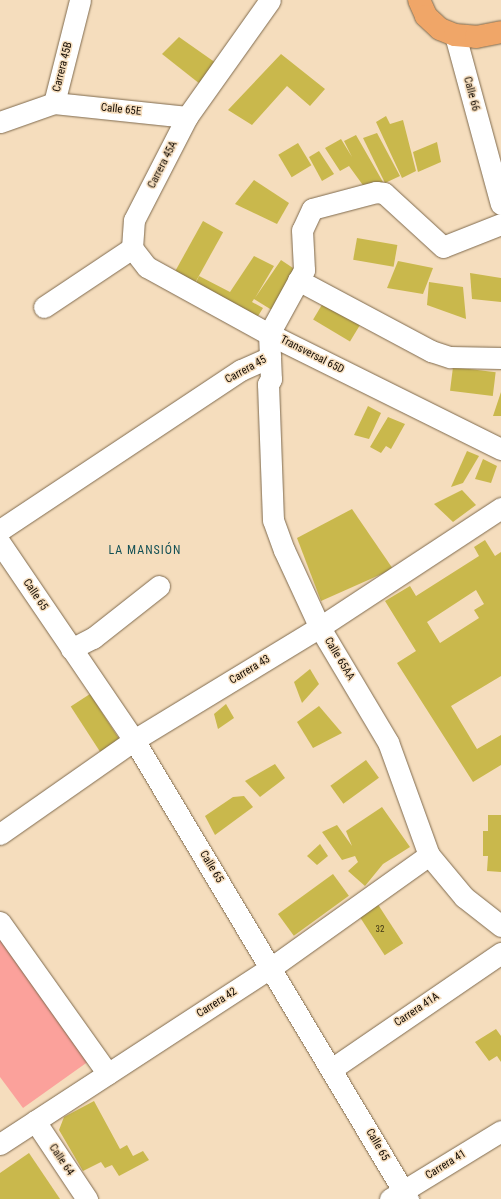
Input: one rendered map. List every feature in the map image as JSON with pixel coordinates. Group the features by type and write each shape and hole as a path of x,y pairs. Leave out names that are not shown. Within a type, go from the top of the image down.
{"main road":[{"path":"419,0 426,16 440,29 455,35 476,37 501,32"}],"street":[{"name":"Carrera 45B","path":"0,122 54,103 80,0"},
{"name":"Carrera 45A","path":"132,248 134,220 187,118 270,0"},
{"name":"Calle 66","path":"455,35 501,204"},
{"name":"Calle 65E","path":"54,103 187,118"},
{"name":"Carrera 45","path":"0,530 241,370 270,357 270,334 304,270 302,230 312,209 376,192 389,196 443,247 501,224"},
{"path":"44,307 132,248"},
{"name":"Transversal 65D","path":"132,248 147,267 270,334 501,449"},
{"path":"298,280 431,352 450,357 501,358"},
{"name":"Calle 65AA","path":"270,357 271,379 268,384 273,520 320,627 388,742 429,855 464,897 489,920 501,926"},
{"name":"Carrera 43","path":"0,834 134,740 320,627 501,508"},
{"name":"Calle 65","path":"0,544 134,740 333,1068 400,1196"},
{"path":"71,649 93,638 159,586"},
{"name":"Carrera 42","path":"0,1144 272,967 429,855"},
{"path":"0,922 108,1074"},
{"name":"Carrera 41A","path":"333,1068 501,953"},
{"name":"Calle 64","path":"35,1121 87,1199"},
{"name":"Carrera 41","path":"400,1196 501,1131"}],"shaded area":[{"path":"0,939 89,1061 23,1108 0,1077"}],"building":[{"path":"179,37 216,63 200,84 162,54"},
{"path":"281,54 325,89 310,106 287,86 252,125 228,110"},
{"path":"386,116 390,124 403,120 416,171 402,178 376,122"},
{"path":"377,133 400,176 385,183 363,138"},
{"path":"356,135 383,182 365,188 349,166 340,171 325,148 341,139 352,157 344,141"},
{"path":"437,142 441,162 418,172 413,152"},
{"path":"298,143 311,165 292,177 278,155"},
{"path":"319,151 334,174 322,181 309,157"},
{"path":"254,180 289,203 277,224 235,204"},
{"path":"203,221 223,232 192,288 172,277"},
{"path":"357,238 397,245 394,267 353,260"},
{"path":"254,256 274,266 255,298 281,260 299,272 275,312 254,299 252,302 263,308 255,321 193,288 199,276 230,292"},
{"path":"398,261 433,268 423,294 387,288"},
{"path":"470,273 501,278 501,302 472,299"},
{"path":"429,282 463,287 466,319 427,305"},
{"path":"326,298 363,320 350,342 313,319"},
{"path":"453,367 496,372 493,396 450,391"},
{"path":"501,392 501,416 493,416"},
{"path":"368,406 381,413 369,439 354,435"},
{"path":"388,417 405,424 391,449 386,446 381,453 370,447"},
{"path":"467,451 479,456 463,483 451,487"},
{"path":"483,459 497,466 491,483 475,479"},
{"path":"462,490 476,505 453,522 434,504"},
{"path":"352,509 393,569 321,601 297,538"},
{"path":"485,540 495,556 501,552 501,676 451,706 477,749 501,735 501,765 473,782 397,663 416,651 385,601 410,586 416,596 479,556 474,547","holes":["476,590 484,604 474,610 479,618 440,643 427,622"]},
{"path":"310,669 319,684 302,703 294,682"},
{"path":"90,694 122,743 103,756 71,707"},
{"path":"226,704 234,718 218,729 214,714"},
{"path":"319,706 342,733 313,748 297,722"},
{"path":"366,760 379,778 343,804 330,786"},
{"path":"275,764 285,778 260,797 245,781"},
{"path":"244,796 253,807 215,835 205,816 233,797"},
{"path":"382,807 410,847 383,864 365,886 348,871 358,862 355,856 342,860 322,832 337,825 352,846 346,831"},
{"path":"488,815 501,815 501,872 487,871 488,856 483,856 483,831 488,831"},
{"path":"320,844 328,856 317,865 307,856"},
{"path":"333,874 349,896 294,936 278,914"},
{"path":"377,903 403,943 385,955 359,915"},
{"path":"496,1029 501,1036 501,1062 497,1056 489,1061 475,1042"},
{"path":"94,1101 120,1149 127,1145 133,1156 143,1151 149,1160 119,1176 112,1165 105,1168 101,1162 83,1171 59,1130 64,1117"},
{"path":"29,1153 60,1199 0,1199 0,1173"}],"district":[{"name":"LA MANSIÓN","path":"145,551"}]}
